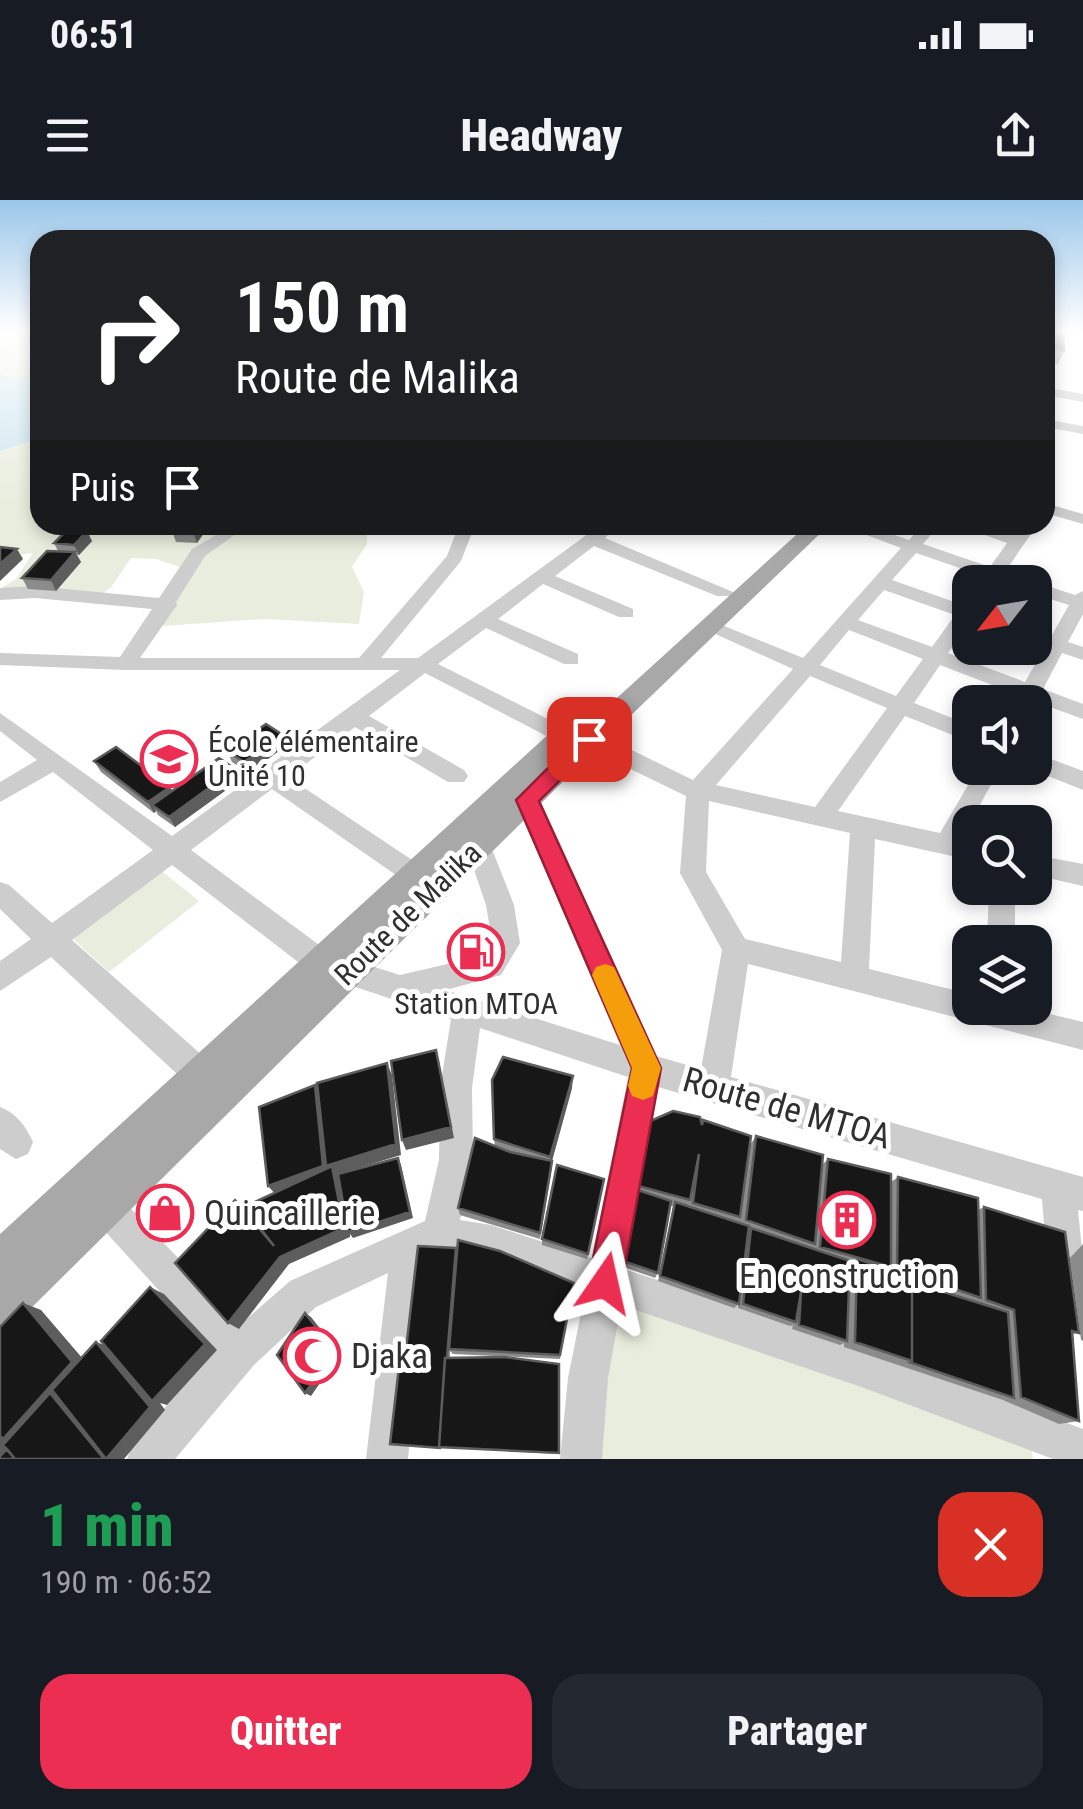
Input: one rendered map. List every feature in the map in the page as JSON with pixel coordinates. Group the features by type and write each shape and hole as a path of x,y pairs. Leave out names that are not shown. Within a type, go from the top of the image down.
{"main road":[{"name":"Route de Malika","path":"0,1264 201,1075 479,846 527,800 576,737 787,535"},
{"name":"Route de Malika","path":"0,1307 105,1206 334,968 415,875 710,627 809,535"}],"street":[{"path":"1055,393 1083,398"},
{"path":"1055,424 1083,430"},
{"path":"1055,511 1083,520"},
{"path":"126,664 168,605 198,553 227,535"},
{"path":"365,662 455,557 464,535"},
{"path":"0,978 598,535"},
{"path":"608,535 724,592"},
{"path":"878,535 959,565"},
{"path":"714,1087 736,950 693,873 698,790 921,535"},
{"path":"998,535 1017,541"},
{"path":"1000,565 1022,535"},
{"path":"542,576 626,613"},
{"path":"880,582 952,605"},
{"path":"0,594 35,592 168,605"},
{"path":"1034,685 1082,602 1052,593"},
{"path":"484,620 571,659"},
{"path":"846,622 1000,685"},
{"path":"710,627 952,727"},
{"path":"820,817 952,634"},
{"path":"1052,642 1083,654"},
{"path":"0,659 126,664 423,664 680,786 952,847"},
{"path":"1052,704 1083,712"},
{"path":"353,716 456,776"},
{"path":"0,720 334,968"},
{"path":"0,793 54,761"},
{"path":"1052,768 1083,781"},
{"path":"271,777 415,875"},
{"path":"527,800 646,1068 588,1378 580,1459"},
{"path":"854,979 863,827"},
{"path":"396,989 491,966 506,942 500,906 479,846"},
{"path":"1052,869 1083,875"},
{"path":"0,892 201,1075"},
{"path":"736,950 1083,1036"},
{"name":"Route de MTOA","path":"334,968 646,1068 1070,1190"},
{"path":"386,1459 424,1241 456,1160 456,1088 467,1011"},
{"path":"1068,1301 1070,1190"},
{"path":"105,1206 240,1351"},
{"path":"148,1459 240,1351 304,1294 424,1241 491,1244 1080,1441"}],"green space":[{"path":"0,390 30,390 30,535 367,535 367,544 352,567 364,592 359,624 265,619 162,626 183,568 156,559 131,558 111,587 98,597 0,589 16,579 33,553 0,557"},
{"path":"159,869 199,901 109,972 70,936"},
{"path":"613,1295 1031,1446 1033,1459 600,1459"}],"water":[{"path":"0,390 30,390 30,441 0,451"}],"building":[{"path":"62,535 83,535 74,545 54,543"},
{"path":"0,547 17,549 0,564"},
{"path":"47,551 75,552 51,580 22,578"},
{"path":"266,724 283,735 244,762 227,751"},
{"path":"116,747 170,787 148,802 94,761"},
{"path":"219,758 235,769 169,817 152,805"},
{"path":"436,1050 451,1127 402,1140 391,1061"},
{"path":"503,1057 573,1076 550,1157 494,1139 492,1080"},
{"path":"387,1063 396,1144 326,1166 317,1083"},
{"path":"315,1085 323,1166 268,1186 259,1107"},
{"path":"673,1111 700,1117 702,1125 703,1120 751,1136 740,1217 693,1203 699,1154 690,1200 631,1184 641,1125"},
{"path":"756,1136 823,1155 815,1244 746,1220"},
{"path":"475,1138 510,1152 552,1161 540,1233 458,1208"},
{"path":"398,1158 410,1212 348,1232 338,1174"},
{"name":"En construction","path":"828,1159 891,1174 891,1267 820,1247"},
{"path":"557,1165 604,1179 588,1254 542,1239"},
{"path":"332,1166 344,1228 280,1257 228,1323 175,1263 235,1200 274,1246 244,1207"},
{"path":"898,1177 978,1198 981,1298 897,1269"},
{"path":"629,1187 671,1201 658,1273 614,1258"},
{"path":"675,1202 749,1226 739,1304 660,1276"},
{"path":"984,1207 1065,1232 1079,1333 1072,1331 1079,1421 1021,1397 1014,1310 986,1300"},
{"path":"751,1228 850,1261 847,1341 799,1325 801,1292 796,1322 743,1304"},
{"path":"458,1240 500,1251 574,1283 560,1355 449,1349"},
{"path":"418,1246 456,1248 441,1448 390,1444"},
{"path":"857,1259 912,1276 912,1361 855,1342"},
{"path":"912,1282 1008,1312 1014,1398 909,1362"},
{"path":"150,1287 205,1344 152,1401 101,1341"},
{"path":"23,1303 72,1362 3,1439 0,1327"},
{"name":"Djaka","path":"305,1313 335,1351 305,1393 277,1355"},
{"path":"96,1342 150,1407 106,1459 52,1390"},
{"path":"504,1357 559,1364 559,1453 439,1447 445,1358"},
{"path":"50,1393 104,1459 15,1459 3,1445"},
{"path":"7,1449 15,1459 0,1459"}],"slow traffic":[{"path":"605,975 646,1068 643,1086"}],"place":[{"name":"École élémentaire Unité 10","path":"169,759"},
{"name":"Station MTOA","path":"476,952"},
{"name":"Quincaillerie","path":"165,1213"},
{"name":"En construction","path":"847,1220"},
{"name":"Djaka","path":"312,1356"}],"route":[{"path":"589,739 527,800 646,1068 605,1283"}]}
